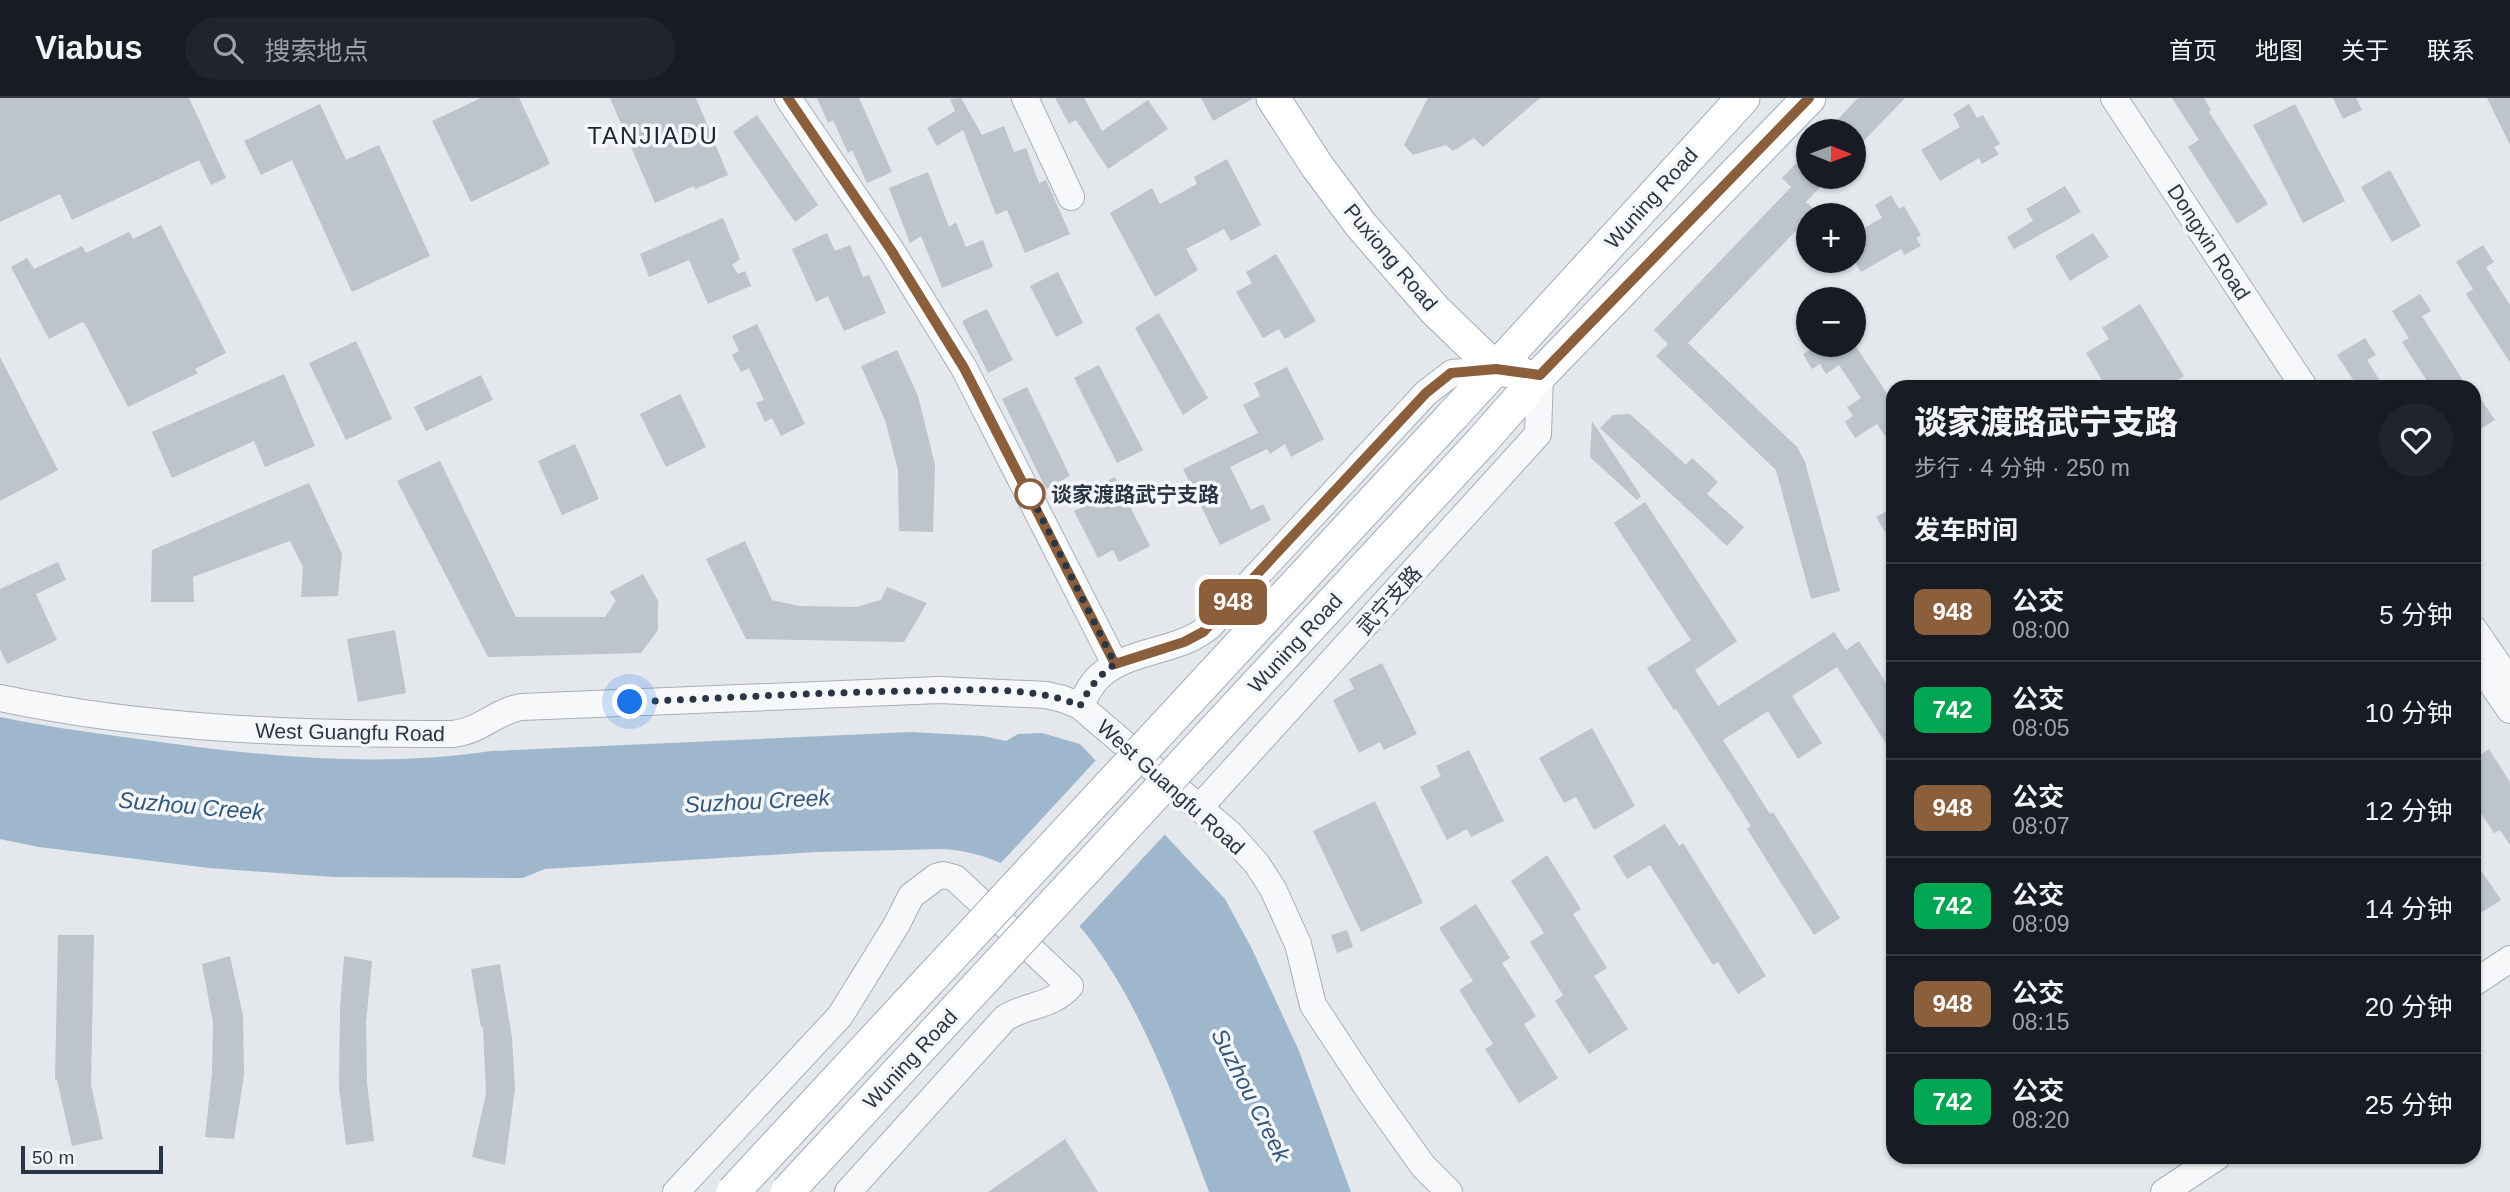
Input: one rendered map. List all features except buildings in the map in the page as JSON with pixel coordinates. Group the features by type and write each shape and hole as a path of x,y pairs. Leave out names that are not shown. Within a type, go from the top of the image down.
{"main road":[{"name":"Puxiong Road","path":"1273,98 1317,166 1361,225 1435,310 1496,369"},
{"name":"Wuning Road","path":"733,1192 1496,369 1742,98"},
{"name":"Wuning Road","path":"787,1192 1540,375 1809,98"},
{"path":"1496,369 1540,375"}],"street":[{"path":"788,98 897,259 964,368 1115,664"},
{"path":"1025,98 1071,197"},
{"name":"Dongxin Road","path":"2114,98 2299,380"},
{"path":"1080,706 1099,676 1115,664 1184,642 1203,632 1426,393 1451,373 1496,369"},
{"name":"武宁支路","path":"1199,808 1538,434 1540,375"},
{"path":"2481,639 2510,682"},
{"path":"2481,668 2510,710"},
{"name":"West Guangfu Road","path":"0,698 114,718 316,734 468,733 508,710 521,708 877,691 1023,693 1063,699 1080,706 1230,834 1265,876 1298,944 1313,1005 1423,1166 1449,1192"},
{"path":"676,1192 840,1016 897,924 911,896 936,877 943,875 955,878 1070,986 1056,1000 1017,1011 1005,1018 848,1192"},
{"path":"2481,978 2510,959"},
{"path":"2164,1192 2206,1164"}],"water":[{"name":"Suzhou Creek","path":"0,717 220,750 311,758 402,759 491,751 911,732 983,736 1006,741 1018,734 1042,733 1080,744 1225,899 1252,949 1299,1051 1351,1192 1209,1192 1170,1089 1116,978 1082,929 1042,889 996,861 942,849 817,852 545,869 523,878 333,877 209,868 39,847 0,839"}],"pier":[{"path":"1098,758 1168,831 1076,930 1051,901 1028,882 999,865"}],"bus line":[{"name":"948","path":"788,98 891,250 964,368 1115,664 1184,642 1210,626 1426,393 1451,373 1496,369 1540,375 1809,98"}],"place":[{"name":"谈家渡路武宁支路","path":"1030,494"}],"district":[{"name":"TANJIADU","path":"653,135"}],"route":[{"path":"630,702 877,691 960,691 1046,695 1080,706 1099,676 1115,664 1029,492 1030,494"}]}
